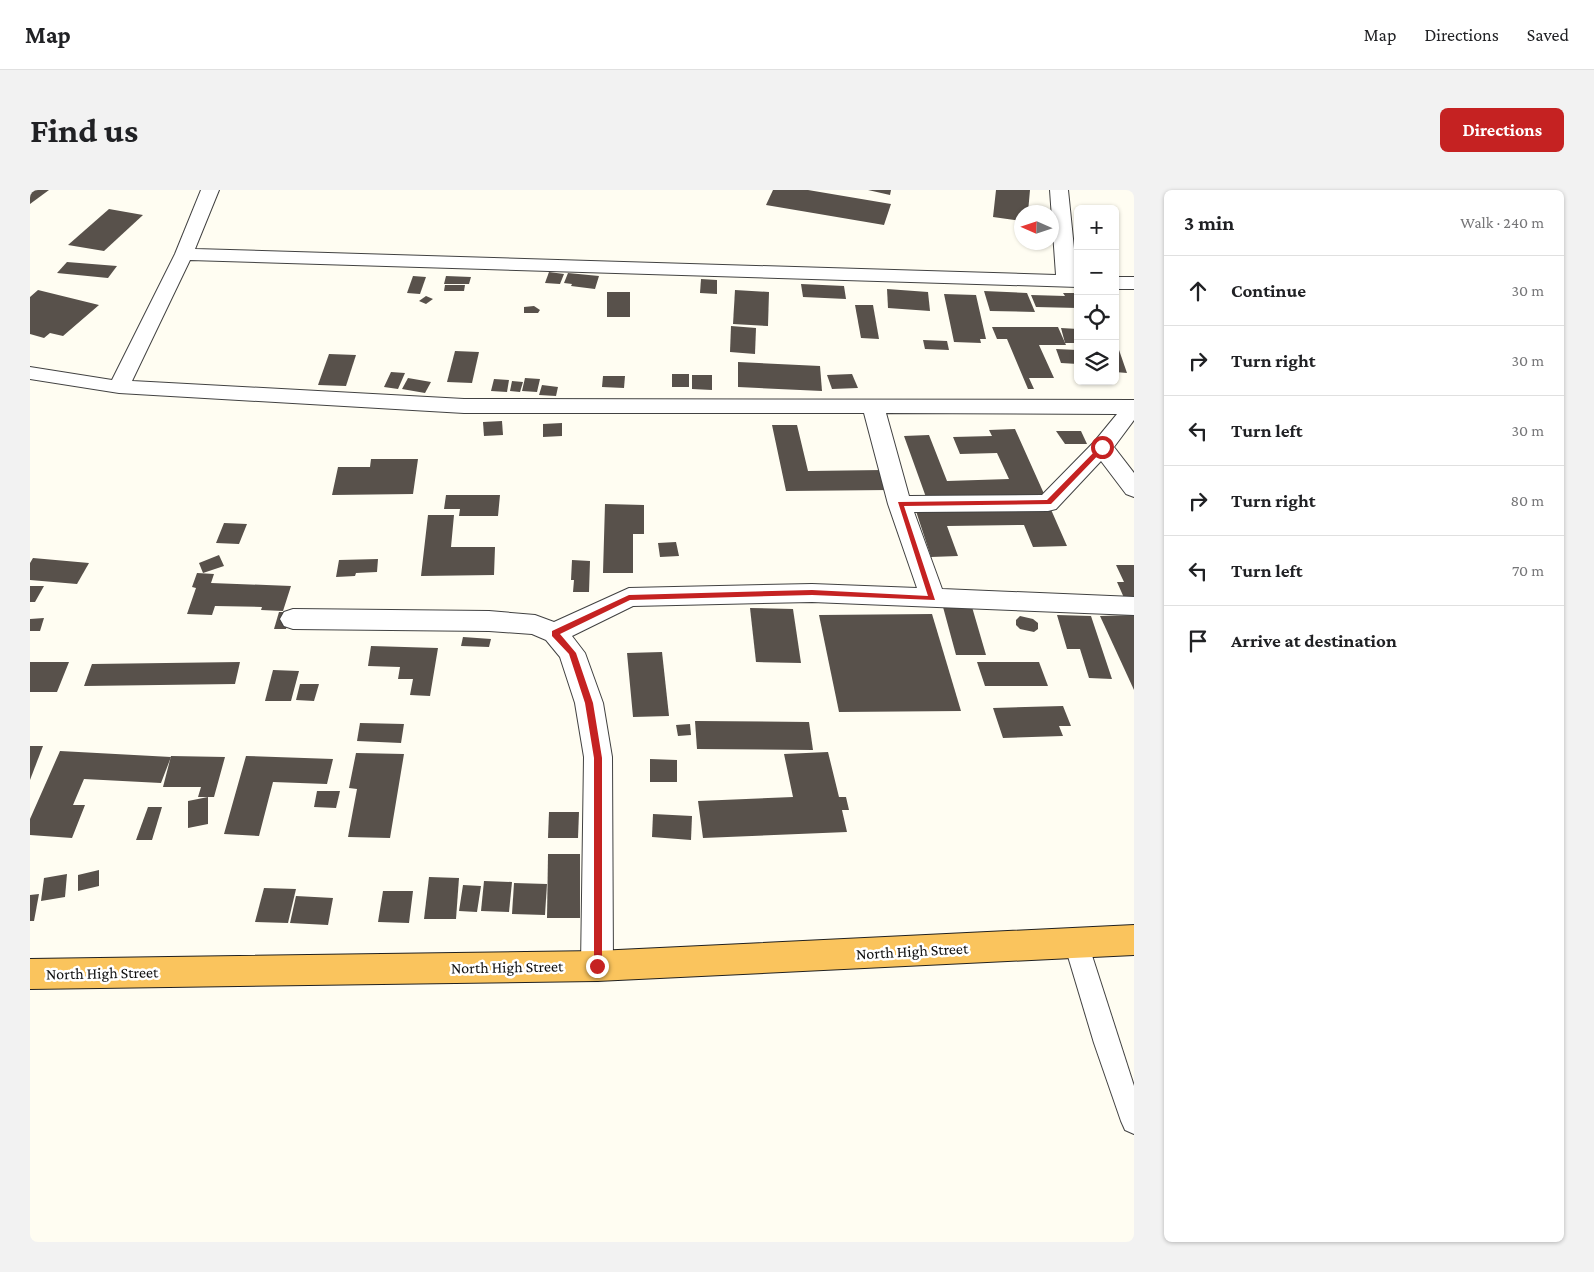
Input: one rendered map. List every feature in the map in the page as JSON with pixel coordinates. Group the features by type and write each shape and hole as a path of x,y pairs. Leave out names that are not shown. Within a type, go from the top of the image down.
{"highway":[{"name":"North High Street","path":"30,974 597,966 1134,940"}],"street":[{"path":"119,387 184,254 210,190"},
{"path":"184,254 1072,281 1059,190"},
{"path":"1119,283 1134,283"},
{"path":"30,373 119,387 464,406 1134,407"},
{"path":"873,406 900,504 933,598"},
{"path":"900,504 1048,503 1102,447 1134,407"},
{"path":"1102,447 1134,489"},
{"path":"555,634 629,597 812,593 1134,606"},
{"path":"293,619 489,621 535,625 555,634 572,653 589,703 598,758 597,966"}],"lane":[{"path":"1076,943 1106,1043 1134,1121"}],"building":[{"path":"30,190 49,190 30,204"},
{"path":"773,190 808,190 891,204 884,225 766,205"},
{"path":"868,190 891,190 890,195"},
{"path":"996,190 1030,190 1029,205 1014,205 1014,220 993,217"},
{"path":"109,209 143,215 104,251 68,245"},
{"path":"67,262 117,266 108,278 57,273"},
{"path":"549,272 564,274 560,284 545,283"},
{"path":"568,273 599,276 595,289 571,286 572,284 564,283"},
{"path":"413,276 426,277 420,294 407,293"},
{"path":"446,276 471,277 469,284 444,284"},
{"path":"701,279 717,280 717,294 700,293"},
{"path":"801,284 844,286 846,299 803,297"},
{"path":"445,285 465,285 464,291 444,291"},
{"path":"887,289 928,292 930,311 888,308"},
{"path":"38,290 99,305 63,336 50,333 44,338 30,334 30,297"},
{"path":"735,290 769,292 768,326 733,324"},
{"path":"984,291 1027,293 1035,312 990,311"},
{"path":"607,292 630,292 630,317 607,317"},
{"path":"1063,293 1074,293 1074,308 1036,307 1031,295 1065,296"},
{"path":"944,294 976,295 986,339 980,339 981,343 954,342"},
{"path":"426,296 433,299 426,304 419,301"},
{"path":"855,305 873,305 879,339 861,338"},
{"path":"534,306 540,310 538,313 524,313 524,307"},
{"path":"731,326 756,328 755,354 730,352"},
{"path":"992,327 1058,327 1066,345 1039,345 1054,378 1029,378 1034,389 1028,389 1007,339 997,339"},
{"path":"1061,328 1074,329 1074,343 1065,343"},
{"path":"923,340 947,341 949,350 925,349"},
{"path":"1056,349 1074,350 1074,364 1061,363"},
{"path":"1119,350 1127,373 1119,372"},
{"path":"455,351 479,352 472,383 447,382"},
{"path":"329,354 356,355 346,386 318,385"},
{"path":"738,362 820,366 822,391 738,387"},
{"path":"391,372 405,373 398,389 384,387"},
{"path":"672,374 689,374 689,387 672,387"},
{"path":"852,374 858,388 832,389 827,375"},
{"path":"692,375 712,375 712,390 692,389"},
{"path":"603,376 625,376 624,388 602,387"},
{"path":"408,378 431,382 425,393 402,389"},
{"path":"525,378 540,379 537,392 522,391"},
{"path":"494,379 509,380 507,392 491,391"},
{"path":"512,381 523,382 520,392 510,391"},
{"path":"542,385 558,387 556,396 539,395"},
{"path":"502,421 503,435 484,436 483,422"},
{"path":"562,423 562,436 543,437 543,424"},
{"path":"772,425 797,425 808,471 883,470 889,490 786,491"},
{"path":"1015,429 1045,496 927,500 904,436 929,435 947,481 1009,479 997,453 960,454 953,437 992,436 989,430"},
{"path":"1056,431 1081,431 1087,444 1065,444"},
{"path":"371,459 418,459 413,494 332,495 338,467 370,467"},
{"path":"446,495 500,495 498,516 459,516 460,509 444,509"},
{"path":"605,504 644,505 644,534 633,534 633,573 603,573"},
{"path":"1049,505 1067,546 1033,547 1024,525 947,526 958,556 931,557 915,508"},
{"path":"428,515 454,515 451,547 495,547 494,575 421,576"},
{"path":"224,523 247,524 239,544 216,543"},
{"path":"676,542 679,556 660,557 658,543"},
{"path":"219,555 224,566 203,573 199,563"},
{"path":"33,558 89,563 77,584 30,580 30,563"},
{"path":"378,559 377,572 356,573 355,576 336,577 339,560"},
{"path":"572,560 590,561 589,592 573,592 574,580 571,580"},
{"path":"1116,565 1134,565 1134,600 1125,600 1117,582 1124,582"},
{"path":"197,573 214,574 211,583 291,586 283,611 261,610 262,607 215,606 212,615 187,614 196,588 192,587"},
{"path":"30,586 44,586 35,602 30,602"},
{"path":"943,607 972,607 986,655 956,655"},
{"path":"750,608 793,609 801,663 756,662"},
{"path":"279,612 291,612 286,629 274,629"},
{"path":"932,614 961,711 839,712 819,615"},
{"path":"1057,615 1091,616 1112,679 1089,678 1080,649 1067,649"},
{"path":"1134,615 1134,690 1100,616"},
{"path":"1020,616 1033,619 1038,623 1038,629 1034,632 1020,629 1016,625 1016,620"},
{"path":"44,618 40,631 30,631 30,619"},
{"path":"463,637 491,639 489,647 461,646"},
{"path":"371,646 438,648 430,696 410,695 413,679 398,679 400,667 368,666"},
{"path":"662,652 669,716 633,717 627,653"},
{"path":"30,662 69,662 57,692 30,692"},
{"path":"240,662 235,684 84,686 92,664"},
{"path":"977,662 1039,662 1048,686 985,686"},
{"path":"273,670 299,671 291,701 265,701"},
{"path":"300,684 319,684 314,701 296,700"},
{"path":"1063,706 1071,726 1059,726 1063,736 1003,738 993,708"},
{"path":"695,721 809,722 813,750 697,749"},
{"path":"360,723 404,724 401,743 357,741"},
{"path":"690,724 691,735 678,736 676,725"},
{"path":"30,746 43,746 30,780"},
{"path":"60,751 171,757 161,783 84,779 73,805 85,805 72,838 30,835 30,819"},
{"path":"828,752 839,797 846,797 849,810 842,810 847,832 703,838 698,801 793,797 784,754"},
{"path":"356,753 404,754 390,838 348,837 357,789 349,788"},
{"path":"171,756 225,757 214,797 198,797 201,787 163,787"},
{"path":"246,756 333,759 327,784 273,782 259,836 224,834"},
{"path":"650,759 677,760 677,782 650,782"},
{"path":"317,791 340,791 336,808 314,807"},
{"path":"208,797 208,824 188,828 188,801"},
{"path":"148,807 162,807 152,840 136,840"},
{"path":"549,812 579,812 578,838 548,838"},
{"path":"653,814 692,816 691,840 652,837"},
{"path":"548,854 580,854 580,918 547,918"},
{"path":"99,870 99,886 78,891 78,875"},
{"path":"67,874 65,897 41,901 44,878"},
{"path":"429,877 459,878 456,919 424,919"},
{"path":"484,881 512,882 509,912 481,911"},
{"path":"514,883 547,884 545,915 512,914"},
{"path":"463,885 481,886 477,912 459,911"},
{"path":"264,888 296,889 288,923 255,922"},
{"path":"383,891 413,891 409,923 378,922"},
{"path":"39,894 34,921 30,921 30,895"},
{"path":"296,896 333,898 328,925 290,923"}],"route":[{"path":"597,966 598,758 589,703 572,653 555,634 629,597 812,593 933,598 900,504 1048,503 1102,447"}]}
